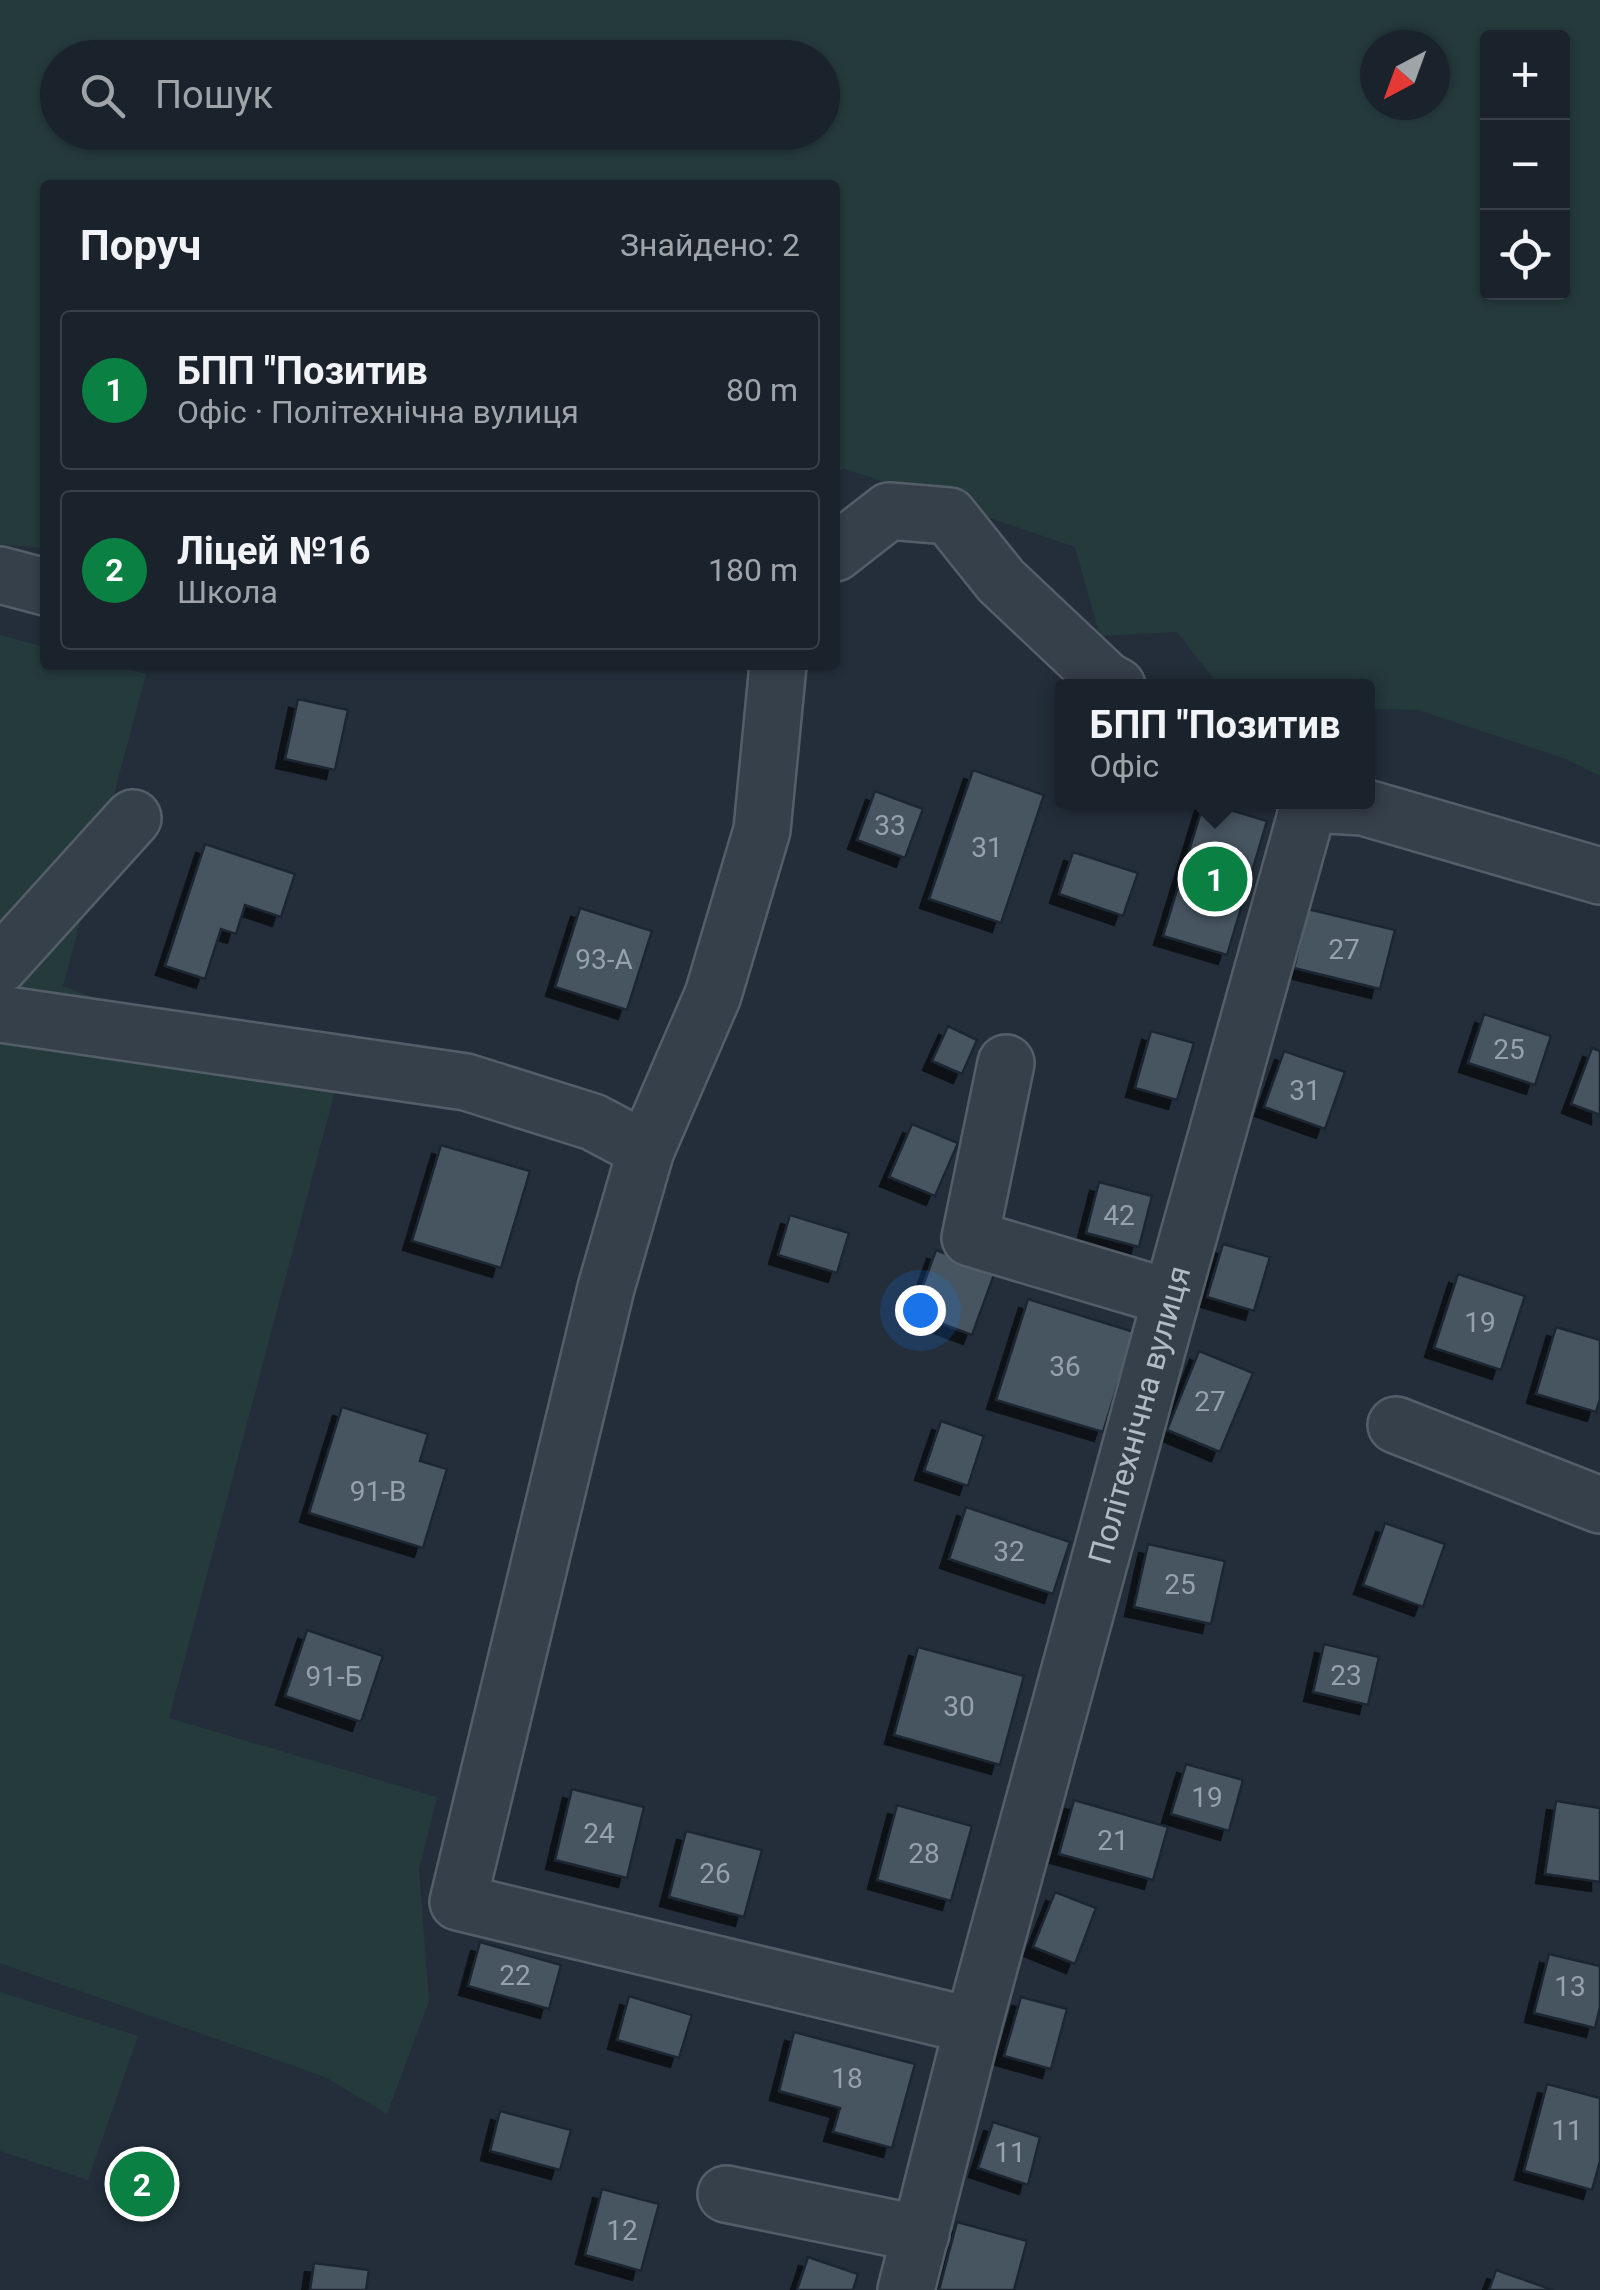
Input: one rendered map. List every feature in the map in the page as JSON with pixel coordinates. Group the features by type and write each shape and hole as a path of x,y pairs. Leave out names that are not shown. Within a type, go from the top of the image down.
{"street":[{"path":"840,547 888,511 949,516 1001,581 1105,679"},
{"path":"0,575 40,586"},
{"path":"778,670 762,830 713,994 646,1150 606,1288 458,1902 973,2026"},
{"name":"Політехнічна вулиця","path":"906,2290 973,2026 1305,809"},
{"path":"1369,809 1600,876"},
{"path":"0,965 132,818"},
{"path":"0,1014 466,1082 594,1122 646,1150"},
{"path":"1006,1063 970,1238 1171,1298"},
{"path":"1396,1425 1600,1504"},
{"path":"726,2194 920,2234"}],"green space":[{"path":"0,0 1600,0 1600,776 1566,759 1418,710 1375,709 1375,679 1214,679 1177,632 1100,636 1075,547 843,468 840,471 840,180 40,180 40,548 0,548"},
{"path":"0,635 40,646 40,670 132,670 146,674 63,986 335,1091 169,1718 437,1797 419,1869 429,2001 387,2114 325,2077 0,1963"},
{"path":"0,1992 138,2036 88,2180 0,2151"}],"building":[{"path":"298,699 348,710 335,770 285,759"},
{"path":"973,770 1044,795 1001,923 929,899"},
{"path":"875,791 923,809 905,858 857,840"},
{"path":"1202,809 1227,809 1267,821 1227,955 1163,936"},
{"path":"205,844 295,874 281,917 245,905 236,934 221,929 205,979 165,966"},
{"path":"1073,852 1138,873 1123,916 1059,894"},
{"path":"580,908 652,931 627,1010 555,987"},
{"path":"1308,909 1395,930 1380,989 1294,968"},
{"path":"1484,1014 1551,1036 1535,1085 1468,1063"},
{"path":"948,1026 977,1040 962,1074 932,1061"},
{"path":"1151,1031 1194,1043 1177,1100 1135,1088"},
{"path":"1592,1048 1600,1051 1600,1115 1571,1104"},
{"path":"1284,1051 1345,1072 1325,1129 1264,1107"},
{"path":"912,1124 958,1143 935,1196 889,1177"},
{"path":"441,1145 530,1171 501,1268 412,1241"},
{"path":"1099,1182 1152,1196 1139,1247 1086,1233"},
{"path":"790,1215 849,1233 837,1273 778,1255"},
{"path":"1223,1244 1270,1257 1254,1311 1207,1297"},
{"path":"936,1250 995,1272 972,1335 913,1313"},
{"path":"1458,1274 1525,1296 1501,1370 1434,1348"},
{"path":"1028,1299 1134,1332 1103,1432 996,1400"},
{"path":"1556,1327 1600,1340 1600,1399 1596,1412 1536,1394"},
{"path":"1199,1351 1253,1373 1220,1452 1167,1430"},
{"path":"342,1407 428,1434 420,1461 447,1469 423,1548 309,1513"},
{"path":"941,1421 984,1436 968,1486 924,1471"},
{"path":"966,1507 1070,1542 1053,1594 949,1559"},
{"path":"1385,1523 1445,1544 1423,1607 1363,1585"},
{"path":"1148,1544 1225,1561 1211,1624 1134,1607"},
{"path":"307,1630 383,1656 361,1722 285,1696"},
{"path":"1324,1644 1379,1657 1368,1705 1313,1692"},
{"path":"918,1647 1024,1676 1000,1765 894,1735"},
{"path":"1186,1764 1243,1780 1229,1831 1171,1814"},
{"path":"572,1789 644,1807 627,1878 555,1860"},
{"path":"1074,1800 1168,1827 1153,1880 1059,1854"},
{"path":"1556,1801 1600,1808 1600,1882 1545,1874"},
{"path":"897,1805 972,1826 951,1901 877,1880"},
{"path":"686,1831 762,1850 744,1917 669,1897"},
{"path":"1055,1892 1096,1908 1075,1964 1033,1947"},
{"path":"480,1942 561,1965 549,2009 468,1986"},
{"path":"1549,1954 1600,1966 1600,2007 1595,2028 1534,2013"},
{"path":"629,1996 692,2015 679,2058 617,2040"},
{"path":"1021,1997 1067,2009 1051,2069 1004,2056"},
{"path":"794,2032 915,2064 892,2148 833,2132 840,2108 779,2091"},
{"path":"1547,2084 1600,2098 1600,2161 1592,2190 1524,2171"},
{"path":"500,2111 571,2130 560,2170 490,2151"},
{"path":"993,2122 1040,2137 1028,2185 978,2168"},
{"path":"602,2189 659,2204 641,2271 585,2255"},
{"path":"957,2222 1027,2241 1014,2290 939,2290"},
{"path":"808,2257 858,2274 853,2290 797,2290"},
{"path":"314,2263 369,2270 366,2290 310,2290"},
{"path":"1496,2270 1553,2290 1489,2290"}],"place":[{"name":"БПП \"Позитив","path":"1215,879"},
{"name":"Ліцей №16","path":"142,2184"}]}
